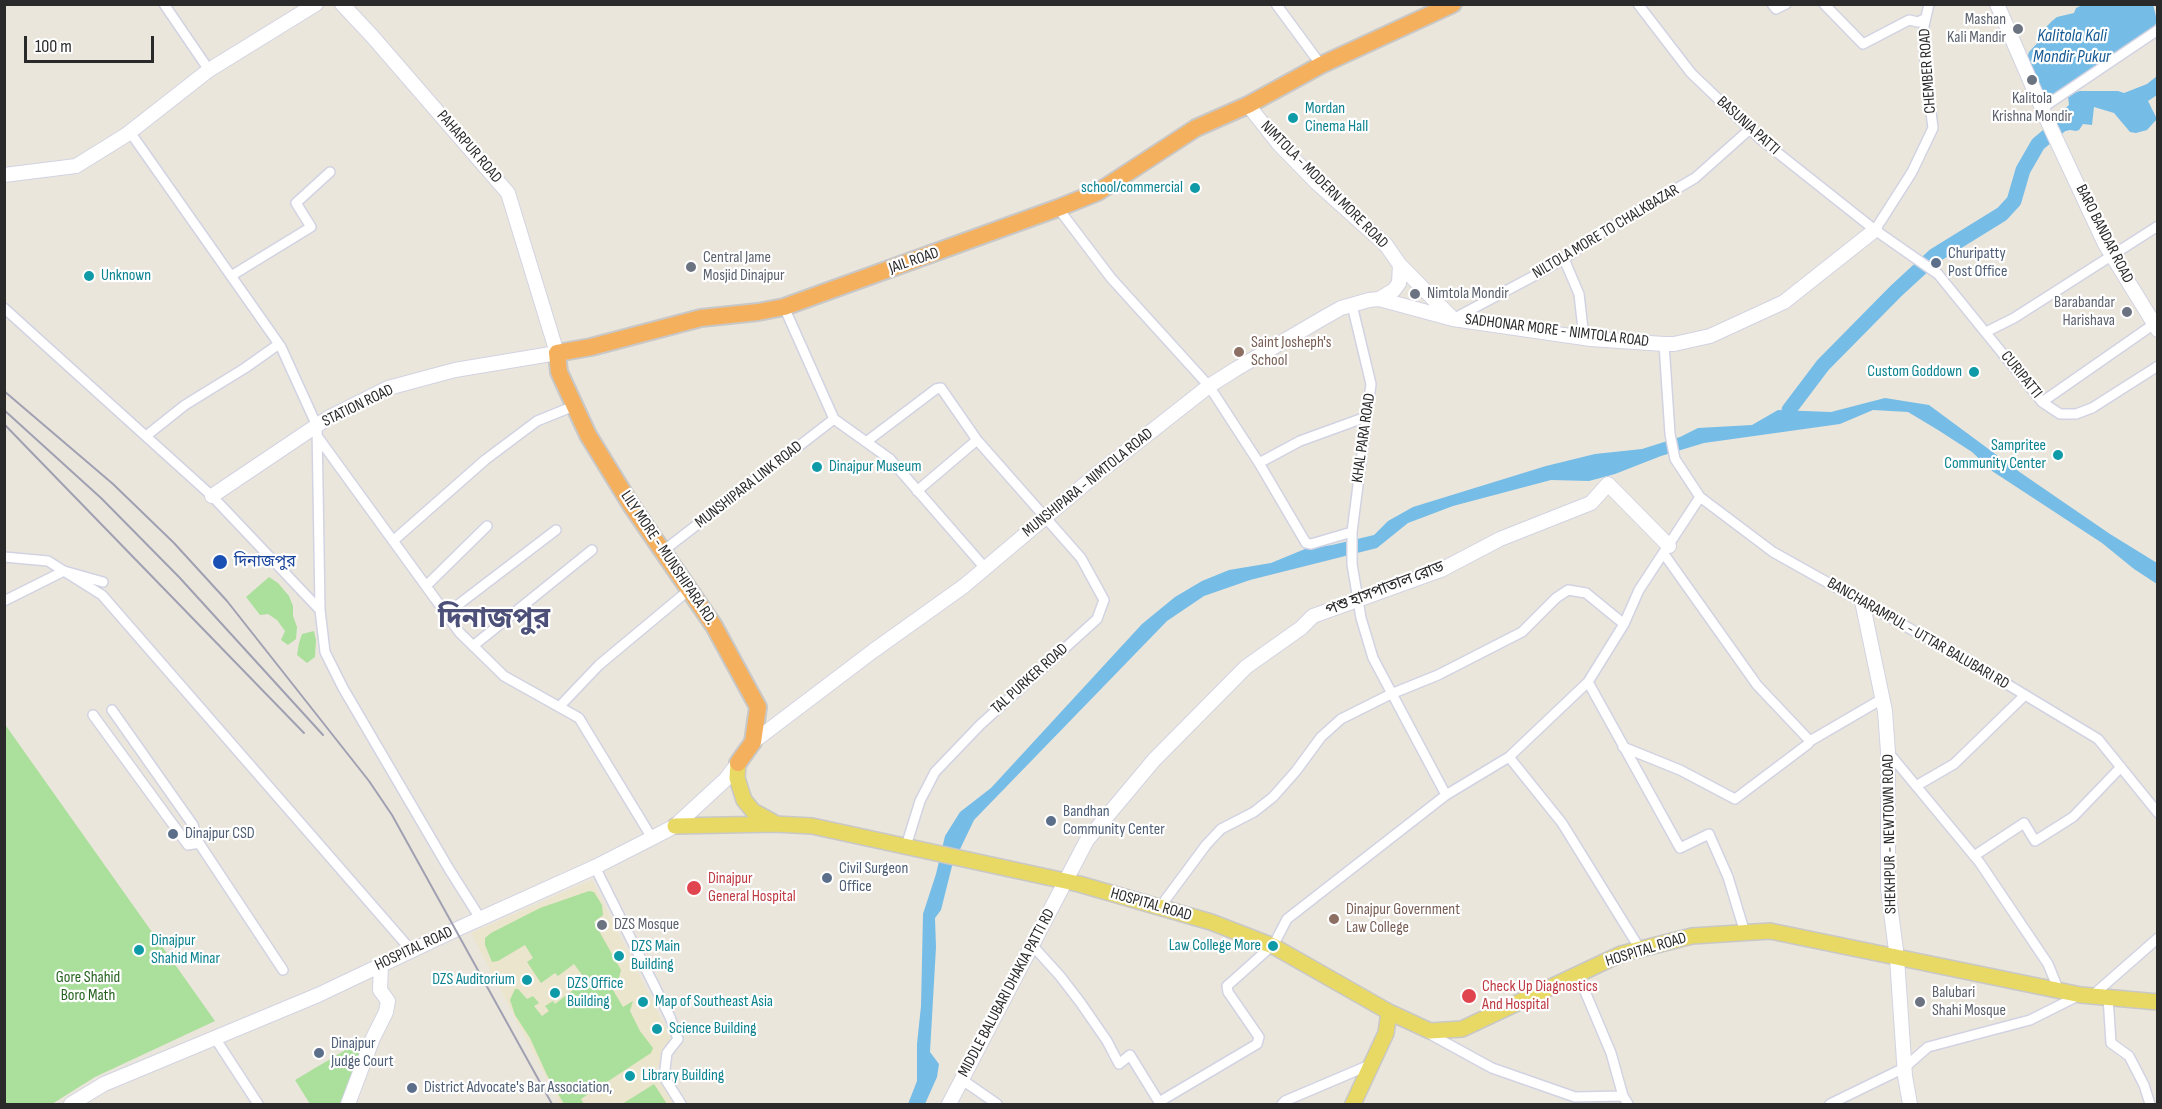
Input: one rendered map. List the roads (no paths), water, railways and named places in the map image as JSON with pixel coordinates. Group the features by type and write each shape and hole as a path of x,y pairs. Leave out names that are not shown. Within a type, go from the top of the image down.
{"highway":[{"name":"JAIL ROAD","path":"557,353 591,347 701,318 784,307 1058,208 1098,192 1196,128 1248,105 1321,65 1453,4"},
{"name":"LILY MORE - MUNSHIPARA RD.","path":"557,353 559,372 588,435 714,626 758,707 753,742 738,763"}],"main road":[{"path":"738,763 737,778 744,800 753,811 775,824"},
{"name":"HOSPITAL ROAD","path":"675,826 775,824 812,826 1066,881 1211,922 1273,945 1389,1012 1430,1031 1462,1029 1621,954 1692,936 1770,931 2059,991 2157,1002"},
{"path":"1353,1104 1386,1033 1389,1012"}],"street":[{"path":"164,4 209,70"},
{"path":"4,175 76,166 130,132 209,70 316,4"},
{"name":"PAHARPUR ROAD","path":"342,4 508,194 557,353"},
{"path":"1276,4 1321,65"},
{"name":"BASUNIA PATTI","path":"1638,4 1691,73 1750,129 1875,230 1915,256"},
{"path":"1772,4 1776,9 1786,4"},
{"path":"1824,4 1863,44 1909,20 1918,22 1924,19"},
{"name":"CHEMBER ROAD","path":"1875,230 1912,172 1933,128 1924,19 1929,4"},
{"name":"BARO BANDAR ROAD","path":"1997,4 2052,131 2111,255 2156,325"},
{"path":"2042,108 2157,30"},
{"name":"NIMTOLA - MODERN MORE ROAD","path":"1248,105 1278,143 1317,183 1386,245 1400,265"},
{"name":"NILTOLA MORE TO CHALKBAZAR","path":"1453,319 1564,259 1604,231 1695,178 1750,129"},
{"path":"130,132 279,344 317,431 460,633 504,676 579,718 652,838"},
{"path":"231,276 311,227 296,203 330,172"},
{"path":"1058,208 1111,278 1209,386 1259,463 1306,543 1311,544 1352,534"},
{"path":"1986,332 2014,318 2157,226"},
{"name":"SADHONAR MORE - NIMTOLA ROAD","path":"1400,265 1453,319 1584,338 1664,344 1710,336 1784,302 1875,230"},
{"name":"CURIPATTI","path":"1915,256 1938,274 2042,402 2060,414 2076,414 2092,408 2157,366"},
{"path":"1564,259 1579,294 1584,338"},
{"path":"1379,299 1394,290 1399,283 1400,265"},
{"name":"MUNSHIPARA - NIMTOLA ROAD","path":"753,742 873,651 964,586 1092,478 1209,386 1306,326 1341,309 1379,299 1453,319"},
{"name":"KHAL PARA ROAD","path":"1352,305 1371,384 1352,534 1352,564 1359,601 1373,658 1446,795"},
{"path":"784,307 834,419 890,459 985,568"},
{"path":"4,308 213,496 320,610"},
{"path":"2042,402 2156,325"},
{"path":"146,436 185,405 279,344"},
{"name":"BANCHARAMPUL - UTTAR BALUBARI RD","path":"1664,344 1670,434 1675,459 1700,497 1773,552 1862,601 2098,739 2157,813"},
{"name":"STATION ROAD","path":"213,496 388,388 455,370 557,353"},
{"path":"866,442 941,388 977,440 1044,518"},
{"path":"393,541 485,460 537,421 574,406"},
{"path":"1259,463 1300,441 1366,417"},
{"name":"MUNSHIPARA LINK ROAD","path":"663,551 834,419"},
{"path":"317,431 320,610 325,652 343,688 480,918"},
{"path":"917,491 977,440"},
{"name":"পশু হাসপাতাল রোড","path":"1066,881 1087,840 1154,760 1246,667 1285,640 1313,616 1441,570 1500,540 1591,502 1608,484 1666,550"},
{"path":"1032,945 1080,1002 1107,1041 1119,1064 1130,1056 1159,1103 1257,1044 1259,1037 1228,992 1227,986 1273,945 1287,919 1446,795 1509,757 1588,682 1624,624 1639,590 1700,497"},
{"name":"TAL PURKER ROAD","path":"906,846 920,801 935,772 980,725 1097,619 1104,600 1080,558 1044,518"},
{"path":"426,586 487,526"},
{"path":"446,614 556,530"},
{"path":"473,646 592,550"},
{"path":"1666,550 1757,685 1810,741"},
{"path":"4,558 48,561 102,595 411,950"},
{"path":"4,601 64,571 103,582"},
{"path":"559,707 599,665 690,590"},
{"path":"1160,908 1206,845 1221,829 1254,812 1273,797 1321,737 1341,719 1391,694 1438,675 1522,632 1556,598 1568,590 1586,593 1624,624"},
{"name":"SHEKHPUR - NEWTOWN ROAD","path":"1862,601 1885,711 1888,752 1888,890 1896,958 1904,1068 1910,1104"},
{"path":"1588,682 1680,848 1709,834 1728,877 1745,933"},
{"path":"1916,786 1954,764 2025,695"},
{"path":"1623,747 1680,770 1735,799 1810,741 1882,699"},
{"path":"112,710 194,825 199,843 284,970"},
{"path":"93,715 188,845 199,843"},
{"path":"1888,752 1974,856 2048,964 2059,991"},
{"path":"1509,757 1562,823 1640,949"},
{"name":"HOSPITAL ROAD","path":"71,1104 104,1084 318,995 652,838 675,826 726,779 738,763"},
{"path":"131,767 153,768"},
{"path":"1974,856 2024,823 2035,840 2073,817 2121,767"},
{"path":"594,867 674,1028 678,1039 667,1053 664,1077 681,1104"},
{"name":"MIDDLE BALUBARI DHAKIA PATTI RD","path":"949,1104 1066,881"},
{"path":"1830,1104 1904,1068 1928,1047 2030,1020 2094,996 2157,938"},
{"path":"348,1104 373,1038 386,1012 388,1001 380,990 381,965"},
{"path":"1389,1012 1492,1068 1575,1096 1626,1100 1611,1053 1578,975"},
{"path":"2094,996 2111,1043 2129,1056 2144,1085 2150,1104"},
{"path":"215,1038 258,1104"},
{"path":"1282,1104 1373,1063"},
{"path":"961,1079 997,1104"}],"water":[{"name":"Kalitola Kali Mondir Pukur","path":"2085,4 2153,4 2157,21 2153,29 2117,54 2116,52 2108,56 2109,60 2058,93 2042,98 2026,62 2029,52 2041,39 2045,28 2052,21 2057,17 2074,13 2076,8"},
{"path":"2157,76 2157,95 2148,101 2157,119 2147,130 2130,132 2114,113 2094,107 2092,125 2083,124 2076,131 2061,132 2059,129 2058,125 2061,124 2056,120 2054,114 2059,114 2069,105 2068,96 2070,94 2080,91 2124,93 2147,84"},
{"path":"1885,398 1929,405 2021,473 2157,563 2157,584 2102,543 1992,471 1972,452 1938,430 1908,412 1873,410 1840,424 1704,443 1589,481 1551,480 1453,506 1408,523 1377,548 1250,580 1204,596 1167,621 974,820 952,866 941,910 935,918 936,947 930,1052 939,1064 937,1077 925,1104 908,1104 917,1081 923,914 945,836 960,812 991,788 1142,624 1175,597 1202,581 1229,570 1271,563 1305,549 1374,535 1388,521 1413,507 1546,466 1595,454 1642,449 1680,437 1698,428 1752,425 1778,410 1831,412"}],"waterway":[{"path":"1789,410 1823,365 1934,256 2002,214 2014,201 2023,170 2038,144 2062,124"}],"railway":[{"path":"4,391 113,484 174,543 227,601 369,781 392,815 552,1104"},
{"path":"4,410 101,498 179,577 323,735"},
{"path":"4,424 304,733"}],"place":[{"name":"Mashan Kali Mandir","path":"2018,29"},
{"name":"Kalitola Krishna Mondir","path":"2032,80"},
{"name":"Mordan Cinema Hall","path":"1293,118"},
{"name":"school/commercial","path":"1195,188"},
{"name":"Churipatty Post Office","path":"1936,263"},
{"name":"Central Jame Mosjid Dinajpur","path":"691,267"},
{"name":"Unknown","path":"89,276"},
{"name":"Nimtola Mondir","path":"1415,294"},
{"name":"Barabandar Harishava","path":"2127,312"},
{"name":"Saint Josheph's School","path":"1239,352"},
{"name":"Custom Goddown","path":"1974,372"},
{"name":"Sampritee Community Center","path":"2058,455"},
{"name":"Dinajpur Museum","path":"817,467"},
{"name":"দিনাজপুর","path":"220,562"},
{"name":"Bandhan Community Center","path":"1051,821"},
{"name":"Dinajpur CSD","path":"173,834"},
{"name":"Civil Surgeon Office","path":"827,878"},
{"name":"Dinajpur General Hospital","path":"694,888"},
{"name":"Dinajpur Government Law College","path":"1334,919"},
{"name":"DZS Mosque","path":"602,925"},
{"name":"Law College More","path":"1273,946"},
{"name":"Dinajpur Shahid Minar","path":"139,950"},
{"name":"DZS Main Building","path":"619,956"},
{"name":"DZS Auditorium","path":"527,980"},
{"name":"DZS Office Building","path":"555,993"},
{"name":"Check Up Diagnostics And Hospital","path":"1469,996"},
{"name":"Map of Southeast Asia","path":"643,1002"},
{"name":"Balubari Shahi Mosque","path":"1920,1002"},
{"name":"Science Building","path":"657,1029"},
{"name":"Dinajpur Judge Court","path":"319,1053"},
{"name":"Library Building","path":"630,1076"},
{"name":"District Advocate's Bar Association,","path":"412,1088"}],"district":[{"name":"দিনাজপুর","path":"494,620"}],"park label":[{"name":"Gore Shahid Boro Math","path":"88,987"}]}
